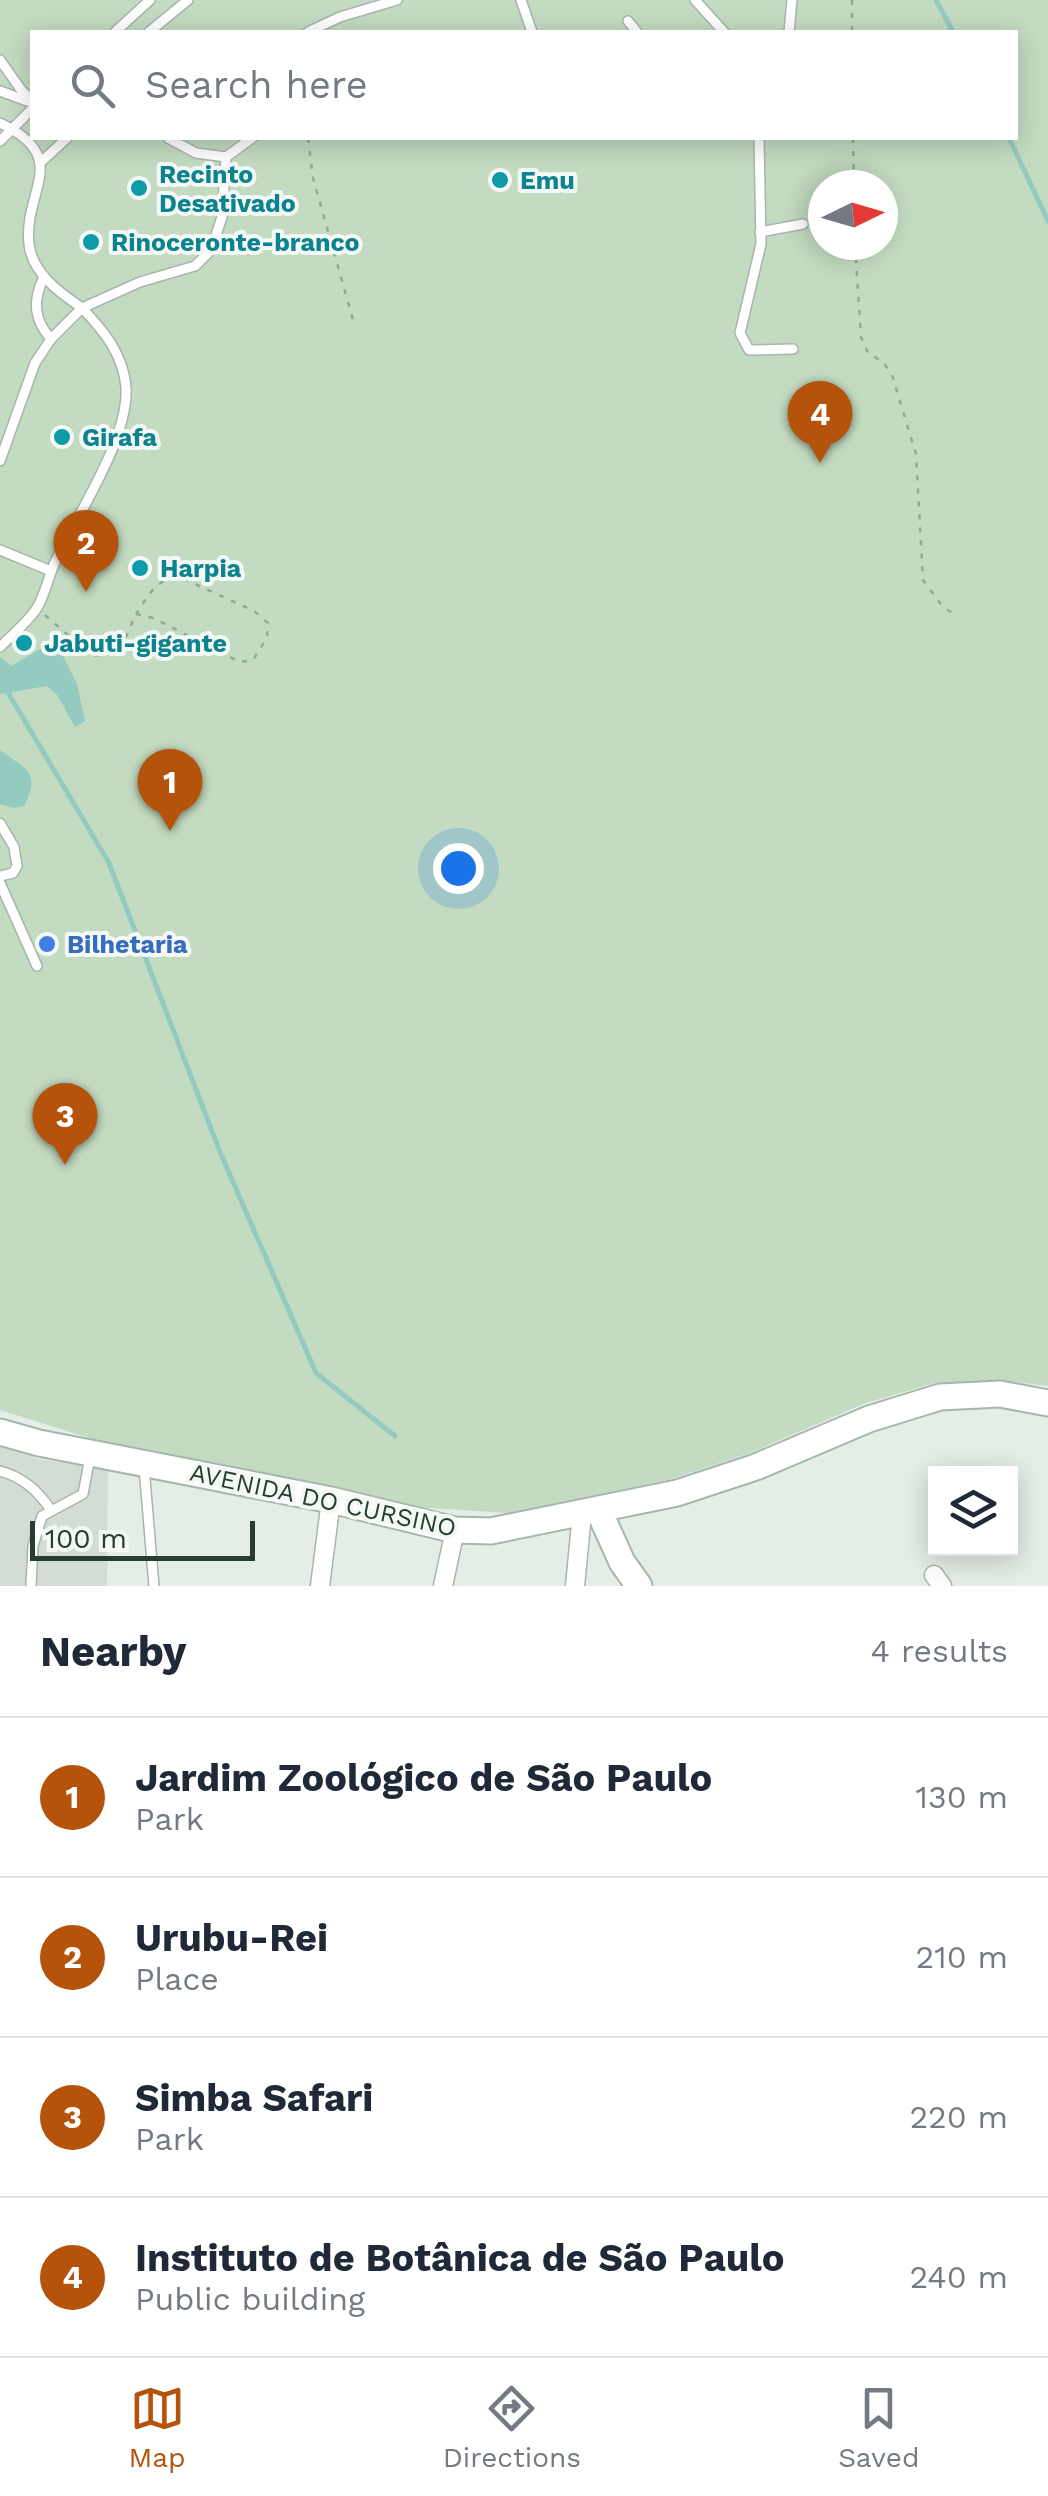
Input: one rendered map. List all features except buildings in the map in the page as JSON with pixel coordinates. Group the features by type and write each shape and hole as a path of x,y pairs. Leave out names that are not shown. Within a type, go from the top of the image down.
{"main road":[{"name":"AVENIDA DO CURSINO","path":"0,1432 90,1454 331,1500 454,1530 491,1532 591,1512 729,1476 869,1419 940,1397 1000,1394 1048,1403"},
{"path":"591,1512 639,1586"}],"street":[{"path":"320,1586 331,1500"},
{"path":"575,1586 591,1512"},
{"path":"443,1586 454,1530"}],"lane":[{"path":"116,30 150,0"},
{"path":"151,30 188,0"},
{"path":"312,30 396,0"},
{"path":"520,0 531,30"},
{"path":"695,0 722,30"},
{"path":"790,30 792,0"},
{"path":"628,21 635,30"},
{"path":"0,60 30,101"},
{"path":"0,91 30,103"},
{"path":"0,142 30,106"},
{"path":"0,124 12,129 41,162 40,186 30,210 29,247 44,277 106,332 121,361 126,388 124,418 85,509 51,571 39,605 0,647"},
{"path":"41,162 66,140"},
{"path":"172,140 196,153 226,157 249,140"},
{"path":"0,462 35,362 51,339 82,308 127,287 195,266 211,250 222,217 226,157 231,140"},
{"path":"759,140 761,244 740,333 749,350 793,349"},
{"path":"760,232 804,224"},
{"path":"44,277 38,289 36,314 39,325 51,339"},
{"path":"0,550 51,571"},
{"path":"0,823 14,847 17,866 13,873 0,879 37,966"},
{"path":"31,1586 38,1523 45,1512 83,1494 90,1454"},
{"path":"144,1464 154,1586"},
{"path":"0,1470 15,1475 39,1492 51,1510"}],"path":[{"path":"852,0 852,30"},
{"path":"308,140 313,178 355,327"},
{"path":"853,140 854,170"},
{"path":"856,260 861,338 868,353 883,362 892,375 916,454 923,580 943,607 956,615"},
{"path":"39,605 48,620 92,656 108,654 121,648 136,614 159,582 170,577 182,578 254,612 268,623 267,638 252,660 240,662 153,618 136,614"}],"shaded area":[{"path":"0,1445 38,1459 108,1470 107,1586 0,1586"}],"green space":[{"path":"0,0 1048,0 1048,1386 999,1380 934,1383 863,1404 750,1453 671,1479 508,1513 413,1507 105,1443 0,1410"}],"water":[{"path":"49,644 58,646 77,684 85,721 75,727 57,695 47,686 0,694 0,657 11,666"},
{"path":"0,750 31,778 24,806 0,804"}],"waterway":[{"path":"936,0 952,30"},
{"path":"1010,140 1048,221"},
{"path":"0,679 109,863 220,1152 316,1373 395,1436"}],"place":[{"name":"Emu","path":"500,180"},
{"name":"Recinto Desativado","path":"139,188"},
{"name":"Rinoceronte-branco","path":"91,242"},
{"name":"Girafa","path":"62,437"},
{"name":"Instituto de Botânica de São Paulo","path":"820,463"},
{"name":"Harpia","path":"140,568"},
{"name":"Urubu-Rei","path":"86,592"},
{"name":"Jabuti-gigante","path":"24,643"},
{"name":"Jardim Zoológico de São Paulo","path":"170,831"},
{"name":"Bilhetaria","path":"47,944"},
{"name":"Simba Safari","path":"65,1165"}]}
